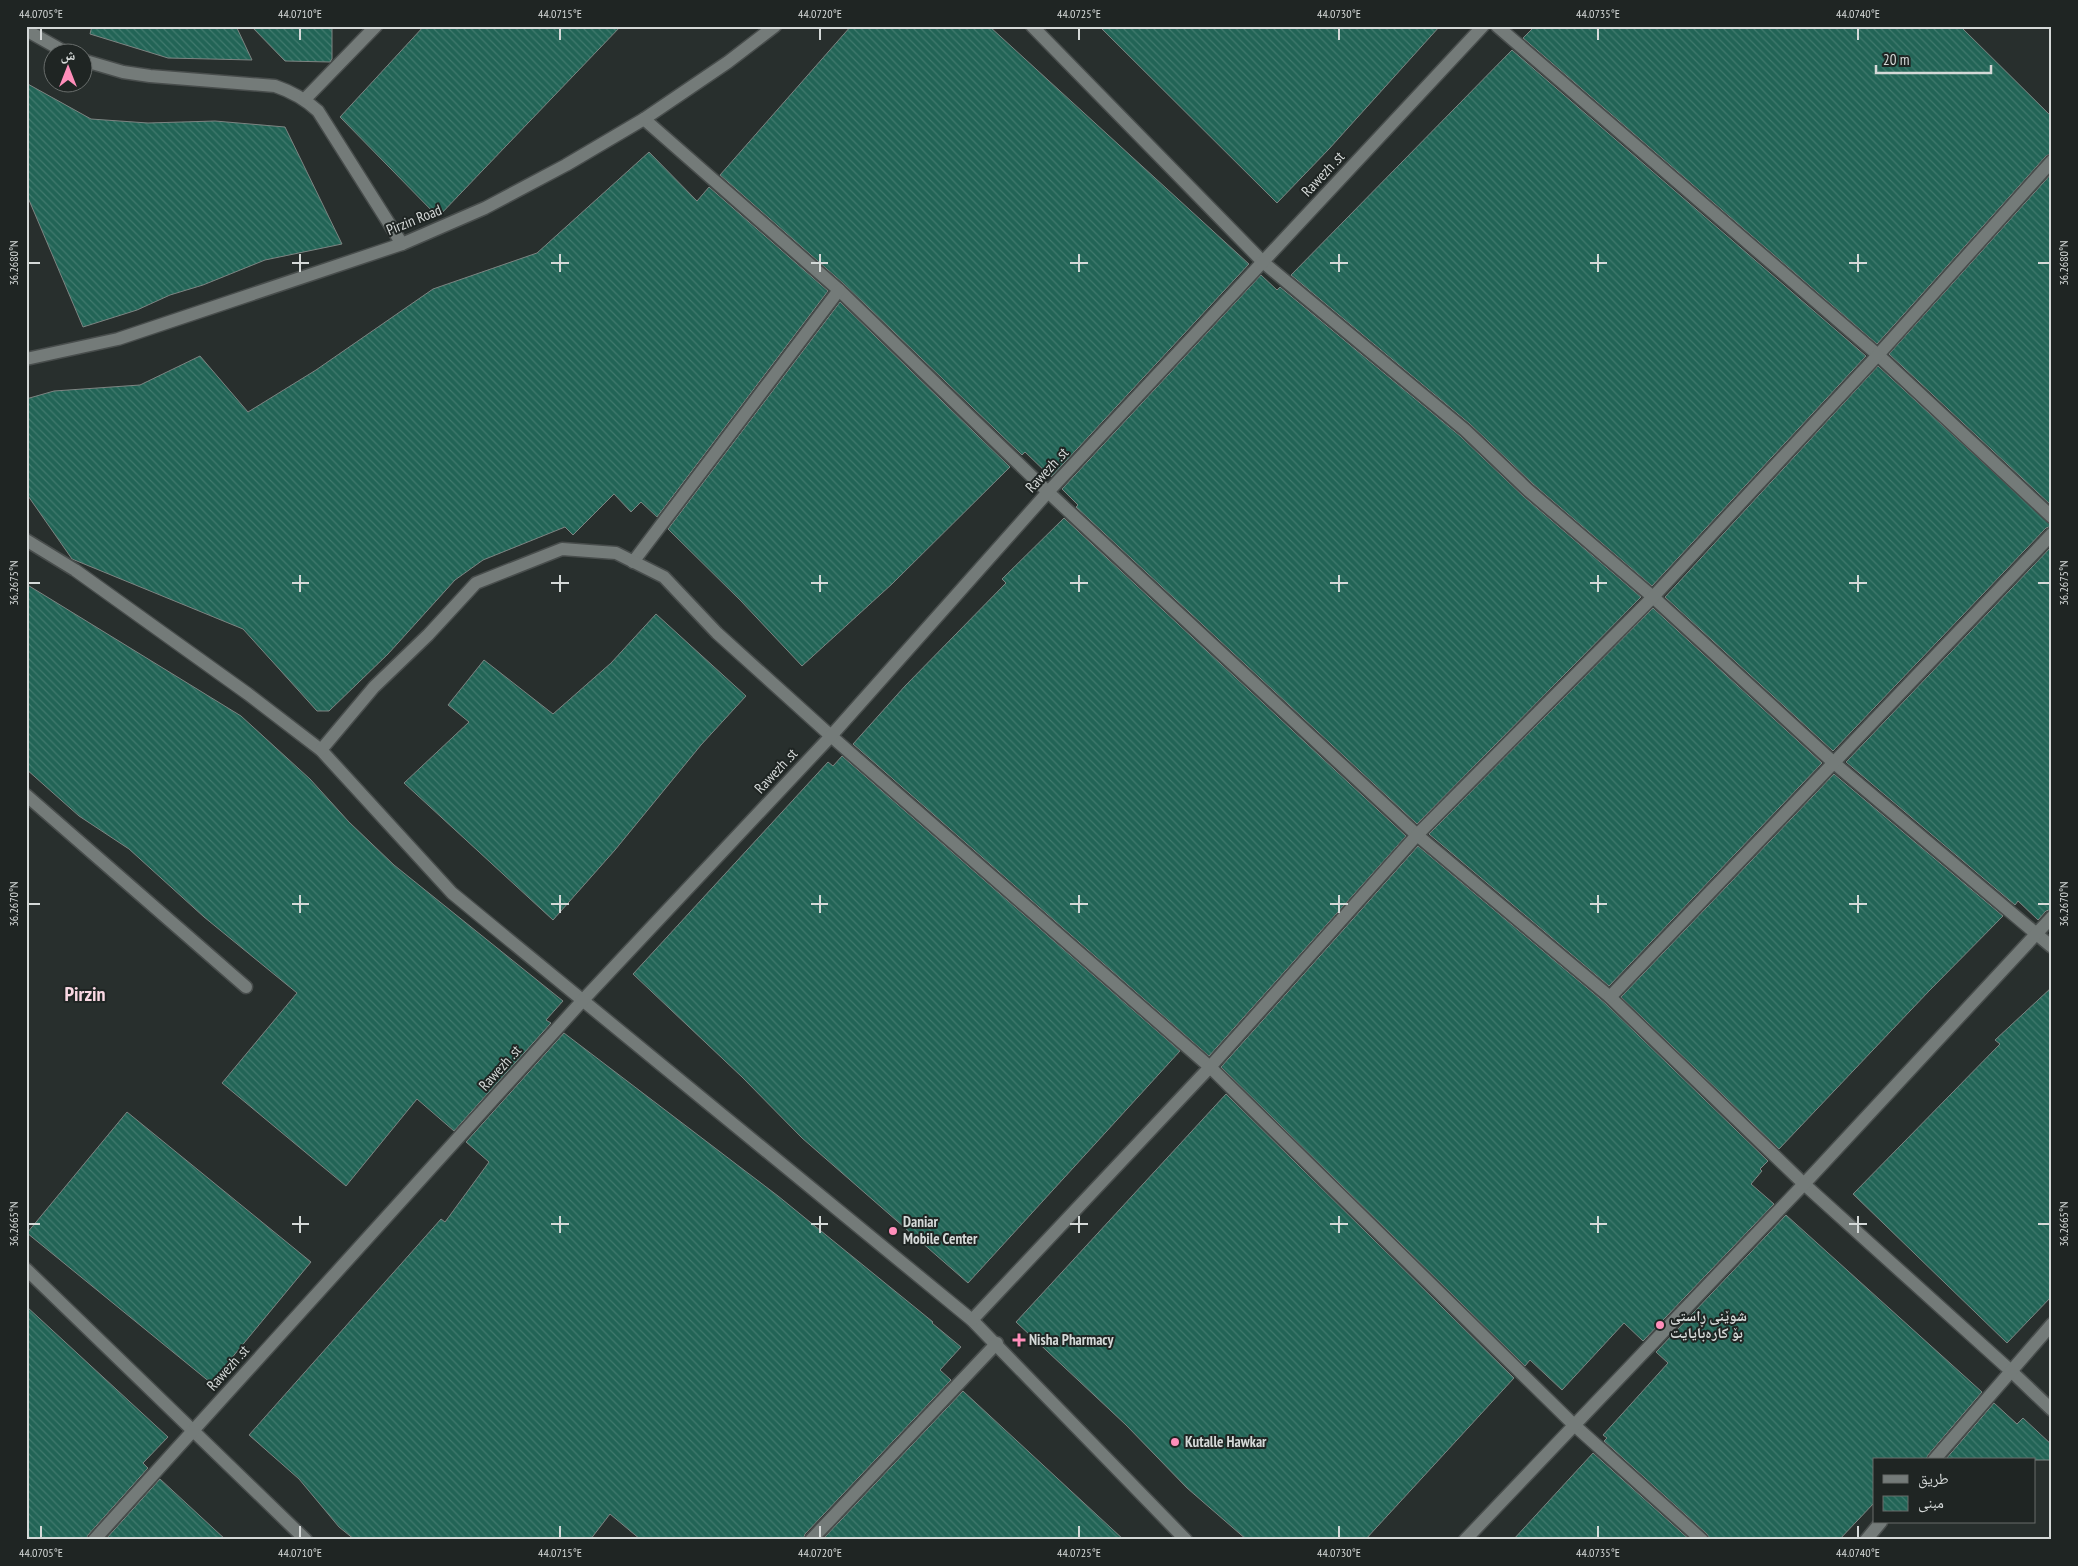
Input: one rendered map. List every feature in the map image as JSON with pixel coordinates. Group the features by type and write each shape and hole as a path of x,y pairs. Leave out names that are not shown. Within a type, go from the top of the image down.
{"street":[{"path":"305,99 376,26"},
{"name":"Pirzin Road","path":"26,359 118,339 402,244 485,208 566,165 644,119 728,62 775,26"},
{"path":"1032,26 1264,263 1466,430 1528,490 1653,597 1834,763 2038,933 2052,947"},
{"name":"Rawezh .st","path":"94,1540 583,1000 830,736 1048,492 1264,263 1483,26"},
{"path":"1497,26 1878,355 2052,517"},
{"path":"26,30 47,42"},
{"path":"92,63 123,72 275,86 305,99 328,126 402,244"},
{"path":"644,119 839,290 1048,492 1417,835 1610,997 1804,1184 2052,1410"},
{"path":"972,1320 1210,1067 1417,835 1653,597 1878,355 2052,161"},
{"path":"633,562 839,290"},
{"path":"1610,997 2052,534"},
{"path":"26,540 91,582 248,694 321,750 452,893 972,1320 997,1343 1186,1540"},
{"path":"321,750 374,687 428,635 476,583 562,549 616,553 664,577 717,633 830,736 1210,1067 1573,1424 1702,1540"},
{"path":"26,795 246,986"},
{"path":"1465,1540 1573,1424 1804,1184 2052,917"},
{"path":"26,1270 195,1430 306,1540"},
{"path":"1936,1458 2052,1324"},
{"path":"811,1540 997,1343"},
{"path":"1866,1540 1879,1524"}],"building":[{"path":"92,26 236,26 252,60 168,58 90,34"},
{"path":"251,26 332,26 332,59 330,62 285,61"},
{"path":"424,26 621,26 438,217 340,117"},
{"path":"851,26 989,26 1249,264 1051,477 1025,452 1022,455 844,284 720,175"},
{"path":"1099,26 1440,26 1329,149 1277,203"},
{"path":"1535,26 1960,26 2052,117 2052,153 2046,156 1877,344 1523,38"},
{"path":"1512,50 1866,356 1652,586 1533,484 1470,424 1291,275"},
{"path":"26,83 91,119 148,123 215,121 285,127 342,244 265,260 203,285 170,295 137,310 83,327 26,193"},
{"path":"649,152 697,201 709,187 828,291 657,517 641,502 631,512 614,494 573,535 565,527 483,560 455,580 388,654 329,711 317,711 243,629 72,559 26,493 26,399 54,391 140,385 200,356 248,412 316,370 433,289 537,253"},
{"path":"2052,173 2052,506 1889,354"},
{"path":"1261,275 1277,290 1280,287 1460,436 1523,496 1641,597 1417,824 1076,507 1078,505 1062,489"},
{"path":"840,302 1010,467 892,584 802,666 741,601 668,529"},
{"path":"1878,366 2052,526 2046,528 1833,751 1665,597"},
{"path":"1064,518 1406,836 1209,1056 853,744 905,686 1006,583 1002,579"},
{"path":"2052,546 2052,909 2046,911 2038,920 2018,901 2015,905 1846,762"},
{"path":"26,584 241,716 310,779 349,822 394,865 563,1001 546,1020 551,1023 454,1131 417,1099 346,1186 222,1083 297,993 204,917 129,849 79,816 26,769"},
{"path":"1653,608 1822,763 1609,986 1429,834"},
{"path":"656,614 746,696 701,745 615,850 553,920 404,783 469,722 448,705 484,660 553,714 611,663"},
{"path":"842,756 1180,1051 968,1283 802,1138 742,1077 633,974 828,762 833,766"},
{"path":"1834,774 2003,916 1779,1149 1621,997"},
{"path":"1418,846 1605,1003 1768,1161 1760,1169 1762,1171 1751,1184 1774,1204 1643,1341 1624,1323 1562,1390 1530,1360 1525,1366 1221,1067"},
{"path":"2052,987 2052,1296 2007,1343 1853,1194 2000,1044 1995,1040"},
{"path":"564,1033 778,1196 961,1347 940,1370 951,1380 805,1534 803,1540 641,1540 610,1514 590,1540 355,1540 339,1527 299,1479 249,1435 441,1219 445,1222 489,1162 466,1142"},
{"path":"1226,1094 1514,1378 1365,1540 1247,1540 1187,1488 1126,1425 1016,1322"},
{"path":"127,1112 311,1262 211,1383 27,1233"},
{"path":"1786,1215 1982,1392 1927,1458 1873,1458 1873,1504 1839,1540 1710,1540 1707,1534 1604,1441 1607,1438 1603,1435 1668,1363 1656,1352"},
{"path":"26,1306 168,1437 143,1463 148,1468 88,1535 86,1540 26,1540"},
{"path":"963,1391 1124,1540 822,1540"},
{"path":"1994,1403 2017,1424 2023,1418 2052,1445 2052,1460 2036,1460 2036,1458 1947,1458"},
{"path":"1593,1453 1690,1540 1513,1540"},
{"path":"160,1479 226,1540 105,1540"}],"place":[{"name":"Daniar Mobile Center","path":"893,1231"},
{"name":"شوێنی ڕاستی بۆ کارەبایایت","path":"1660,1325"},
{"name":"Nisha Pharmacy","path":"1019,1340"},
{"name":"Kutalle Hawkar","path":"1175,1442"}],"district":[{"name":"Pirzin","path":"85,994"}]}
